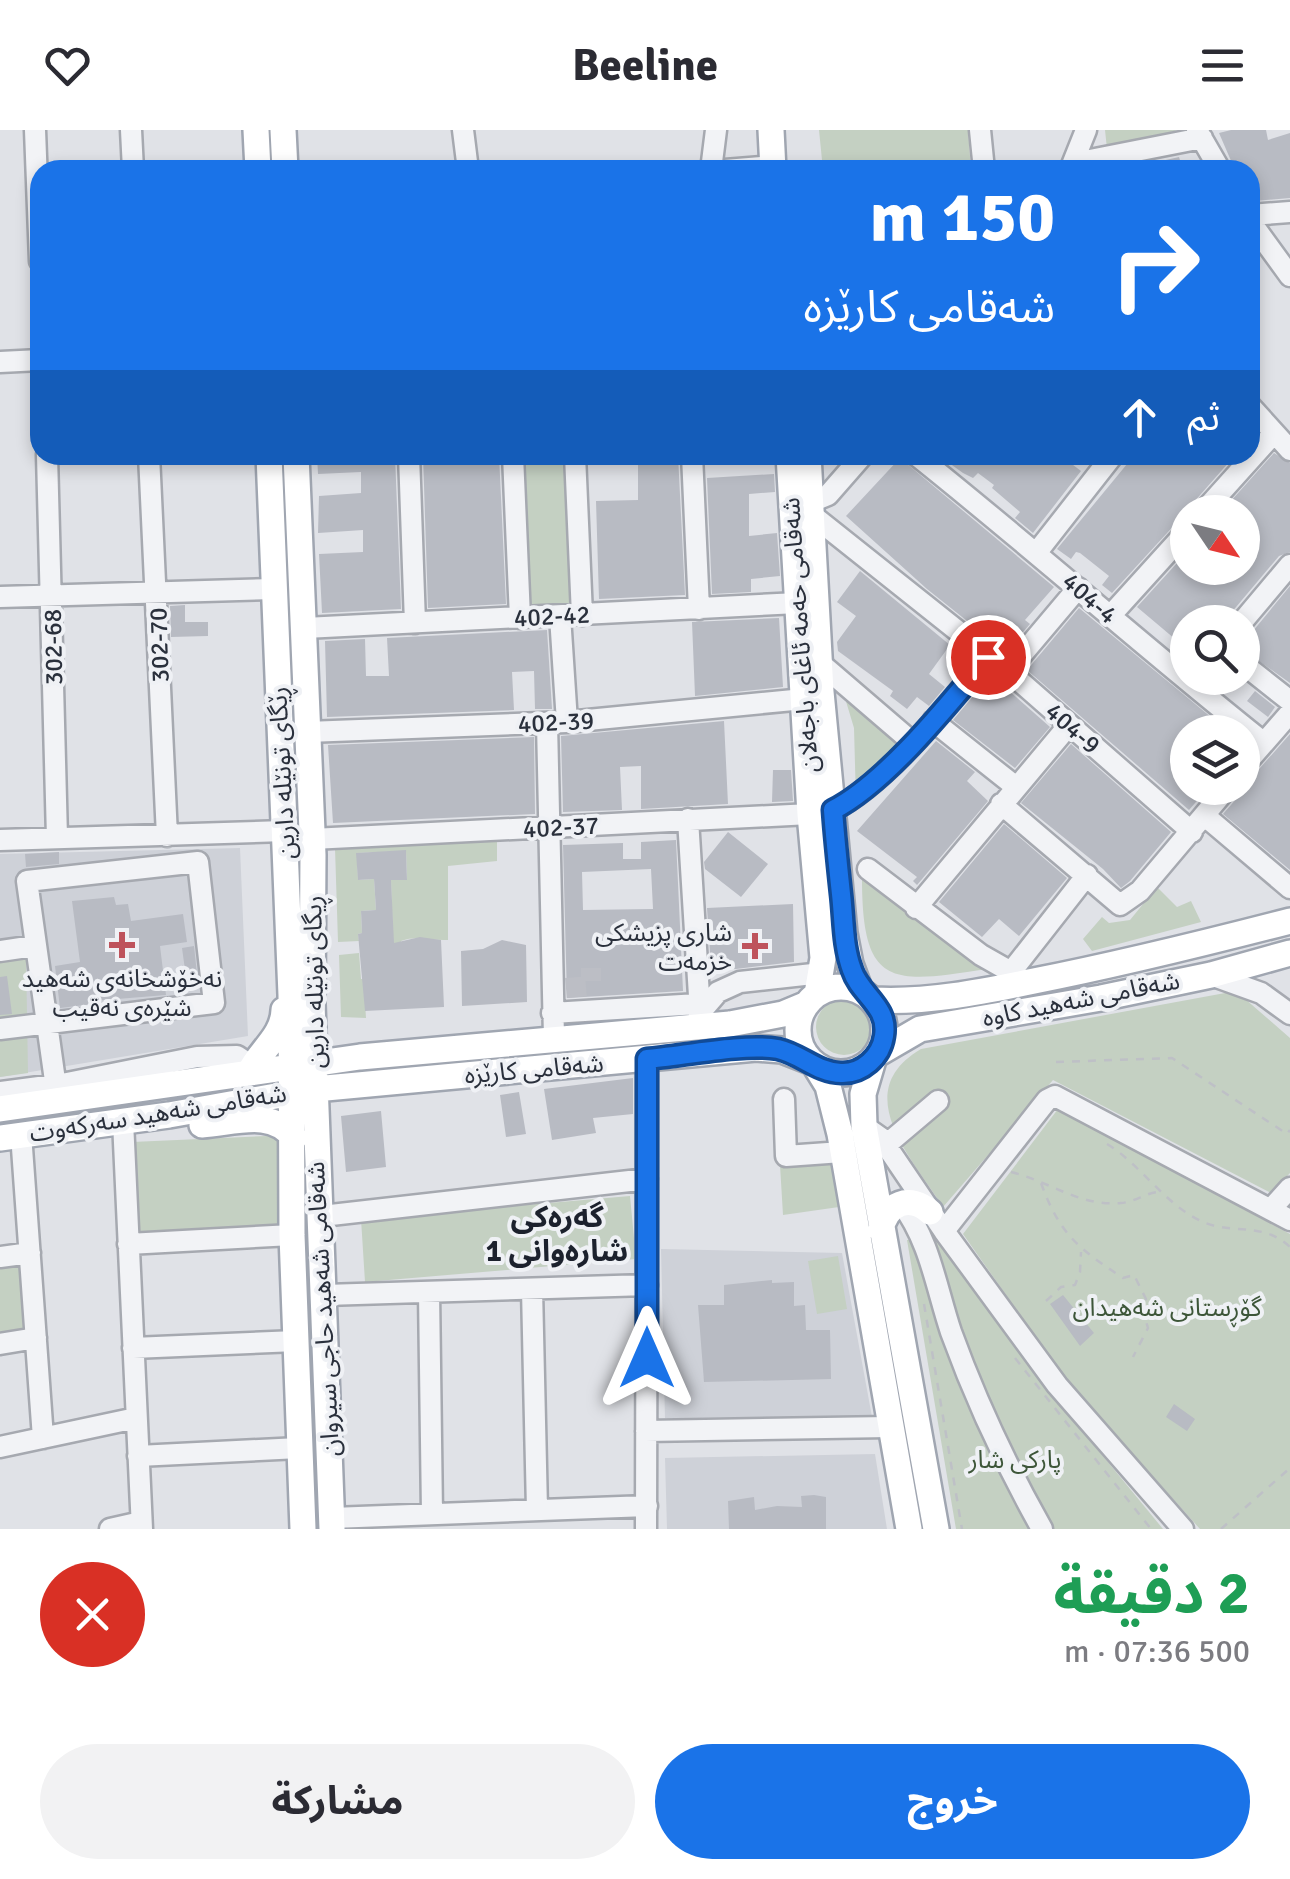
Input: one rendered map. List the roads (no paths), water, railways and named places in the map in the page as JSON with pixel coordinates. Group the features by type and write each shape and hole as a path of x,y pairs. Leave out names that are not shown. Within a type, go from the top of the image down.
{"main road":[{"path":"256,130 258,160"},
{"path":"283,130 284,160"},
{"path":"770,130 776,160"},
{"path":"780,160 788,130"},
{"name":"ڕێگای تونێلە دارین","path":"269,465 291,978 304,1078"},
{"name":"ڕیگای تونێلە دارین","path":"297,465 312,840 312,1014 304,1078"},
{"name":"شەقامی حەمە ئاغای باجەلان","path":"790,465 804,700 818,765"},
{"name":"شەقامی حەمە ئاغای باجەلان","path":"809,465 820,663 821,812 815,990"},
{"name":"شەقامی حەمە ئاغای باجەلان","path":"821,812 846,946 866,995"},
{"name":"شەقامی شەهید کاوە","path":"866,995 920,1000 1012,979 1174,952 1290,921"},
{"name":"شەقامی شەهید کاوە","path":"875,1057 907,1034 928,1027 1102,998 1282,955"},
{"path":"249,1073 282,1028 284,989 291,978"},
{"path":"908,1529 832,1100 798,1039 800,1014 815,990 838,986 866,995 885,1026 864,1094 864,1126 936,1529"},
{"name":"شەقامی کارێزە","path":"304,1078 408,1052 553,1026 699,1016 772,1016 815,990"},
{"path":"312,1014 318,1026 338,1042 408,1052"},
{"name":"شەقامی کارێزە","path":"304,1078 360,1085 770,1048 813,1063"},
{"path":"813,1063 839,1074 851,1072 875,1057"},
{"name":"شەقامی شەهید سەرکەوت","path":"0,1109 57,1093 249,1073 304,1078"},
{"name":"شەقامی شەهید سەرکەوت","path":"10,1136 169,1115 304,1078"},
{"name":"شەقامی شەهید حاجی سیروان","path":"303,1529 292,1235 294,1138 304,1078"},
{"name":"شەقامی شەهید حاجی سیروان","path":"304,1078 321,1207 332,1524"},
{"path":"321,1207 324,1107 332,1096 360,1085"},
{"path":"169,1115 195,1125 271,1120 294,1138"},
{"path":"881,1230 886,1213 901,1202 912,1202 937,1222"}],"street":[{"path":"35,130 36,160"},
{"path":"131,130 132,160"},
{"path":"463,130 467,160"},
{"path":"712,160 716,130"},
{"path":"980,130 983,160"},
{"path":"1087,130 1090,160"},
{"path":"1074,160 1087,130"},
{"path":"1109,160 1200,134 1214,160"},
{"path":"1260,216 1290,212"},
{"path":"1260,232 1290,276"},
{"path":"0,362 30,360"},
{"path":"1260,417 1290,450"},
{"path":"1260,449 1274,433"},
{"name":"302-68","path":"47,465 57,838"},
{"name":"302-70","path":"150,465 167,836"},
{"path":"409,465 415,623"},
{"path":"513,465 520,618"},
{"path":"575,465 582,615"},
{"path":"692,465 699,609"},
{"path":"811,509 854,465"},
{"name":"404-4","path":"928,465 1170,661"},
{"path":"1037,552 1105,465"},
{"path":"1218,495 1245,465"},
{"name":"404-9","path":"811,509 1069,725 1198,824 1290,888"},
{"path":"1111,616 1170,550"},
{"path":"1256,605 1290,565"},
{"path":"1008,671 1078,588"},
{"path":"0,597 274,589"},
{"name":"402-42","path":"305,628 798,602"},
{"path":"553,1026 558,988 549,828 560,616"},
{"path":"821,812 858,797 933,721 988,657"},
{"path":"820,663 912,742"},
{"path":"1260,678 1290,702"},
{"name":"404-4","path":"1211,695 1263,742"},
{"name":"402-39","path":"307,732 557,723 804,700"},
{"path":"1260,746 1290,713"},
{"path":"933,721 1016,787"},
{"path":"916,908 1069,725"},
{"path":"1001,804 1120,905 1140,892 1213,805"},
{"name":"402-37","path":"312,840 821,812"},
{"path":"688,820 699,1016"},
{"path":"0,840 284,831"},
{"path":"0,1029 49,1022 214,1002 198,862 27,882 34,946 49,1022 57,1093 0,1092"},
{"path":"868,869 1012,979 1087,875"},
{"path":"0,952 34,946"},
{"path":"1273,1000 1269,983 1282,955"},
{"path":"1211,974 1273,1000 1290,1014"},
{"path":"699,1016 718,992 740,982 815,990"},
{"path":"646,1529 647,1059"},
{"path":"937,1222 1047,1100 1055,1096 1290,1220"},
{"path":"784,1099 786,1156 842,1152"},
{"path":"886,1144 938,1101"},
{"path":"110,1529 141,1526 123,1121"},
{"path":"864,1126 874,1130 886,1144 937,1222 1057,1385 1183,1529"},
{"path":"10,1136 30,1253 44,1438"},
{"path":"321,1207 647,1179"},
{"path":"1271,1209 1290,1188"},
{"path":"901,1202 924,1240 950,1329 984,1416 1042,1529"},
{"path":"128,1244 292,1235"},
{"path":"0,1257 30,1253"},
{"path":"324,1295 647,1286"},
{"path":"532,1289 537,1510"},
{"path":"429,1292 432,1514"},
{"path":"0,1344 36,1338"},
{"path":"133,1348 296,1341"},
{"path":"0,1447 136,1418"},
{"path":"646,1432 889,1427"},
{"path":"138,1456 299,1448"},
{"path":"332,1524 432,1514 646,1506"}],"tunnel":[{"path":"566,988 591,986 591,968"}],"place":[{"name":"نەخۆشخانەی شەهید شێرەی نەقیب","path":"122,945"},
{"name":"شاری پزیشکی خزمەت","path":"755,946"}],"district":[{"name":"گەرەکی شارەوانی 1","path":"557,1234"}],"park label":[{"name":"گۆڕستانی شەهیدان","path":"1167,1307"},
{"name":"پارکی شار","path":"1015,1459"}]}
